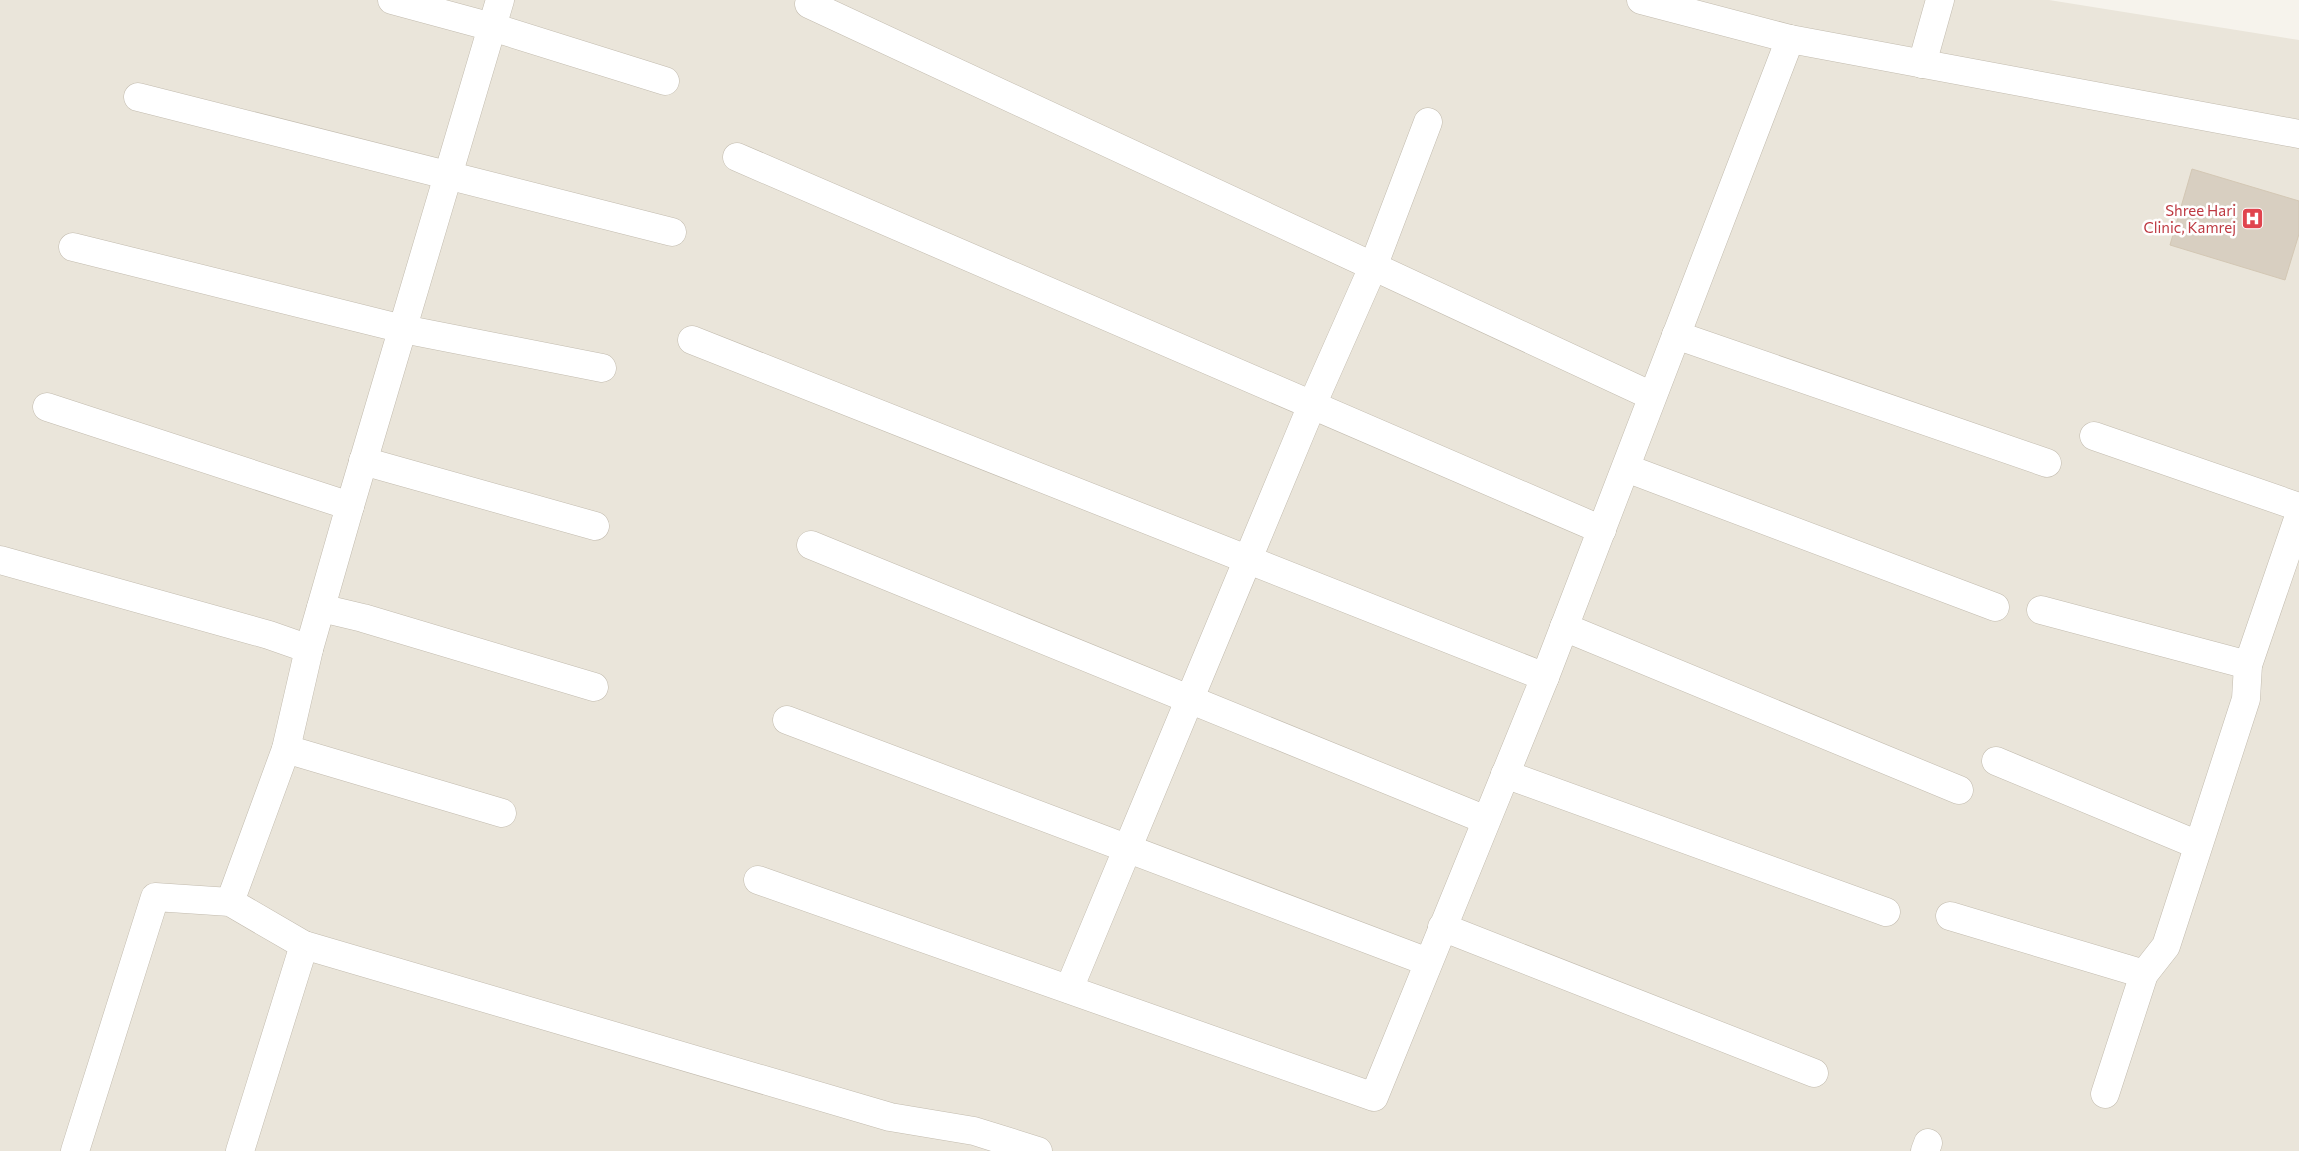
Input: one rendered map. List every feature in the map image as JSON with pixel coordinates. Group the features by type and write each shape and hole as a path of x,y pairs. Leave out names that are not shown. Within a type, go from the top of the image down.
{"street":[{"path":"392,0 492,27 665,81"},
{"path":"230,902 286,749 309,649 500,0"},
{"path":"1641,0 1790,39 2299,134"},
{"path":"1922,64 1940,0"},
{"path":"809,4 1652,396"},
{"path":"758,880 1374,1097 1545,677 1790,39"},
{"path":"138,97 672,232"},
{"path":"1069,989 1312,404 1373,267 1428,122"},
{"path":"736,157 1602,530"},
{"path":"73,247 403,329 602,368"},
{"path":"1676,335 2048,463"},
{"path":"692,340 1545,677"},
{"path":"46,407 350,506"},
{"path":"2094,436 2299,507"},
{"path":"363,461 595,526"},
{"path":"1626,468 1995,607"},
{"path":"2105,1094 2144,974 2166,946 2246,699 2248,665 2299,516"},
{"path":"812,545 1486,820"},
{"path":"0,560 270,635 309,649"},
{"path":"321,608 364,618 594,687"},
{"path":"2041,610 2248,665"},
{"path":"1564,627 1959,790"},
{"path":"787,720 1428,962"},
{"path":"286,749 502,813"},
{"path":"1996,761 2198,846"},
{"path":"1505,774 1886,912"},
{"path":"75,1151 155,897 230,902 304,945 890,1117 974,1132 1038,1151"},
{"path":"1950,916 2144,974"},
{"path":"1442,927 1814,1073"},
{"path":"240,1151 304,945"}],"shaded area":[{"path":"0,0 2049,0 2299,40 2299,1151 0,1151"}],"building":[{"path":"2192,169 2299,201 2299,234 2285,280 2170,245"}],"place":[{"name":"Shree Hari Clinic, Kamrej","path":"2252,219"}]}
